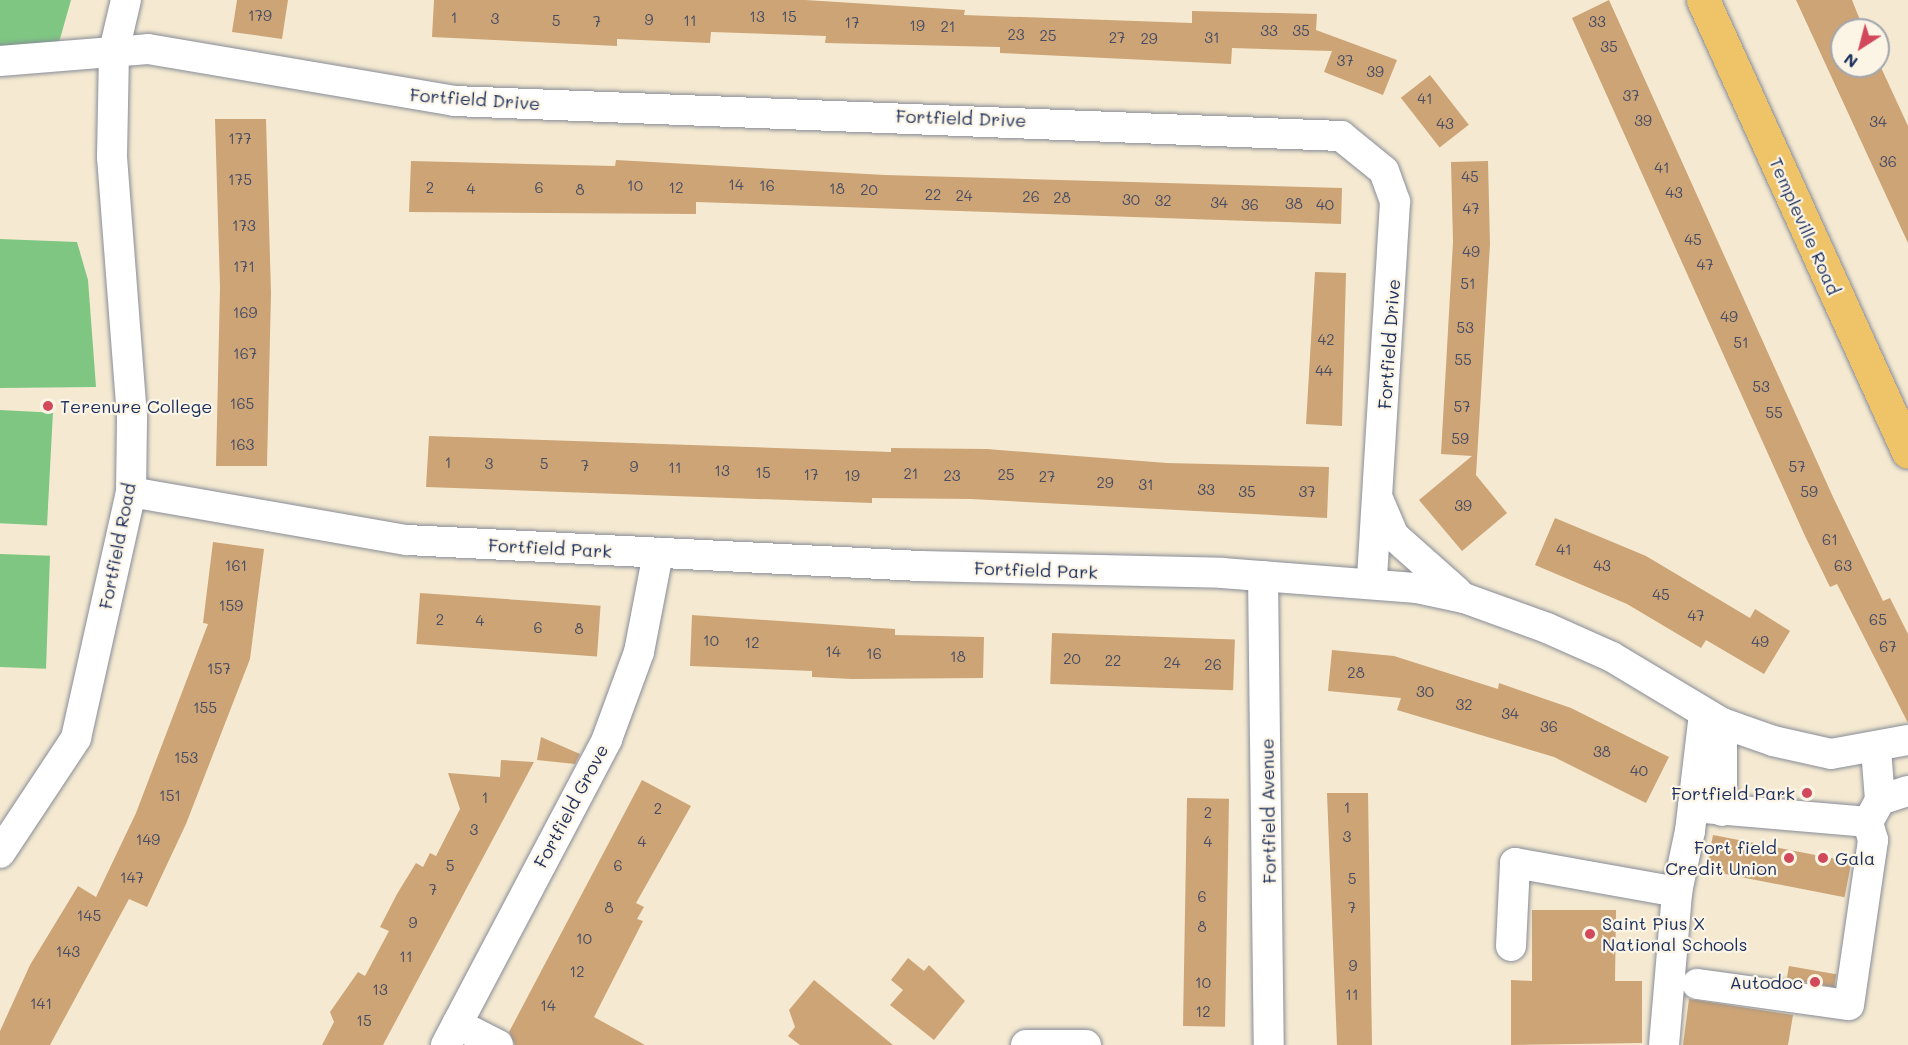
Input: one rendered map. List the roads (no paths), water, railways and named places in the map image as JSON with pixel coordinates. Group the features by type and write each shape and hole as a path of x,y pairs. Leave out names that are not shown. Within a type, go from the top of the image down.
{"main road":[{"name":"Templeville Road","path":"1703,0 1908,452"}],"street":[{"name":"Fortfield Road","path":"0,853 76,738 131,492 132,417 112,157 114,51 126,0"},
{"name":"Fortfield Drive","path":"0,61 148,49 454,101 1341,136 1384,171 1395,202 1372,583"},
{"name":"Fortfield Park","path":"131,492 407,540 658,553 1263,576 1372,583 1464,598 1612,657 1713,718 1831,754 1876,749 1908,740"},
{"path":"1378,498 1394,536 1464,598"},
{"name":"Fortfield Grove","path":"452,1034 607,739 642,642 658,553"},
{"name":"Fortfield Avenue","path":"1263,576 1269,1045"},
{"path":"1664,1045 1677,892 1707,809 1713,718"},
{"path":"1697,984 1849,1005 1873,840 1876,749"},
{"path":"1707,809 1874,811 1908,791"},
{"path":"1511,946 1515,863 1677,892"},
{"path":"452,1034 498,1045"},
{"path":"1026,1045 1086,1045"}],"place":[{"name":"Terenure College","path":"48,406"},
{"name":"Fortfield Park","path":"1807,793"},
{"name":"Fort field Credit Union","path":"1789,858"},
{"name":"Gala","path":"1823,858"},
{"name":"Saint Pius X National Schools","path":"1590,934"},
{"name":"Autodoc","path":"1815,982"}]}
